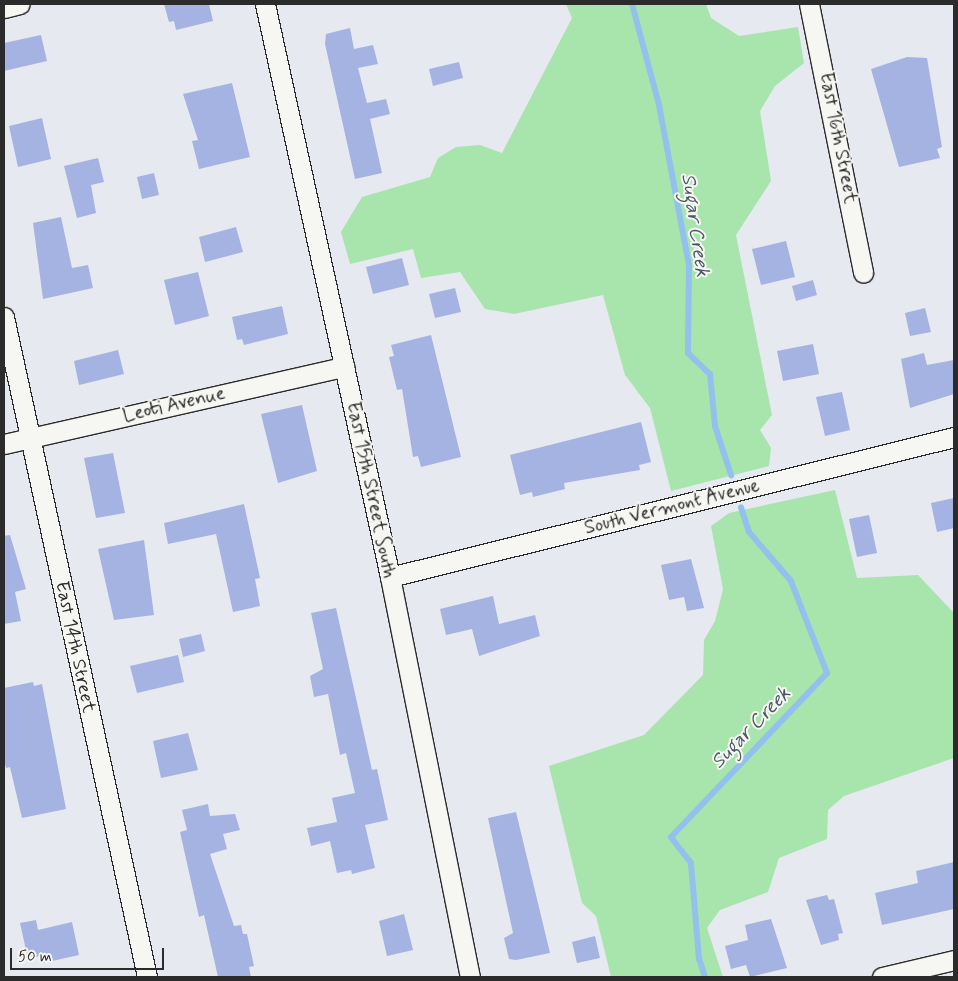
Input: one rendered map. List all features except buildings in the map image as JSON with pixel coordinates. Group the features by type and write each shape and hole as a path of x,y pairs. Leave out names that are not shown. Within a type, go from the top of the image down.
{"street":[{"path":"4,8 20,4"},
{"name":"East 15th Street South","path":"265,4 390,577 470,977"},
{"name":"East 16th Street","path":"809,4 863,273"},
{"name":"East 14th Street","path":"4,317 147,977"},
{"name":"Leoti Avenue","path":"4,444 344,367"},
{"name":"South Vermont Avenue","path":"390,577 954,437"},
{"path":"882,977 954,960"}],"green space":[{"path":"566,4 706,4 711,18 739,36 798,27 804,63 775,86 760,111 771,181 736,235 772,415 760,430 771,448 769,466 671,491 650,408 625,375 603,295 514,314 485,309 460,272 421,278 413,249 350,264 341,232 362,197 430,177 438,158 456,147 480,145 502,153 572,18"},
{"path":"835,490 857,578 918,575 954,613 954,758 844,796 828,810 827,839 779,858 768,892 720,910 707,928 723,977 611,977 596,916 582,903 549,766 644,735 703,675 704,640 715,621 723,589 711,526 729,513"}],"waterway":[{"name":"Sugar Creek","path":"632,4 659,105 689,265 688,353 710,374 715,426 731,475"},
{"name":"Sugar Creek","path":"705,977 699,959 691,863 671,837 827,673 791,581 749,532 741,507"}]}
